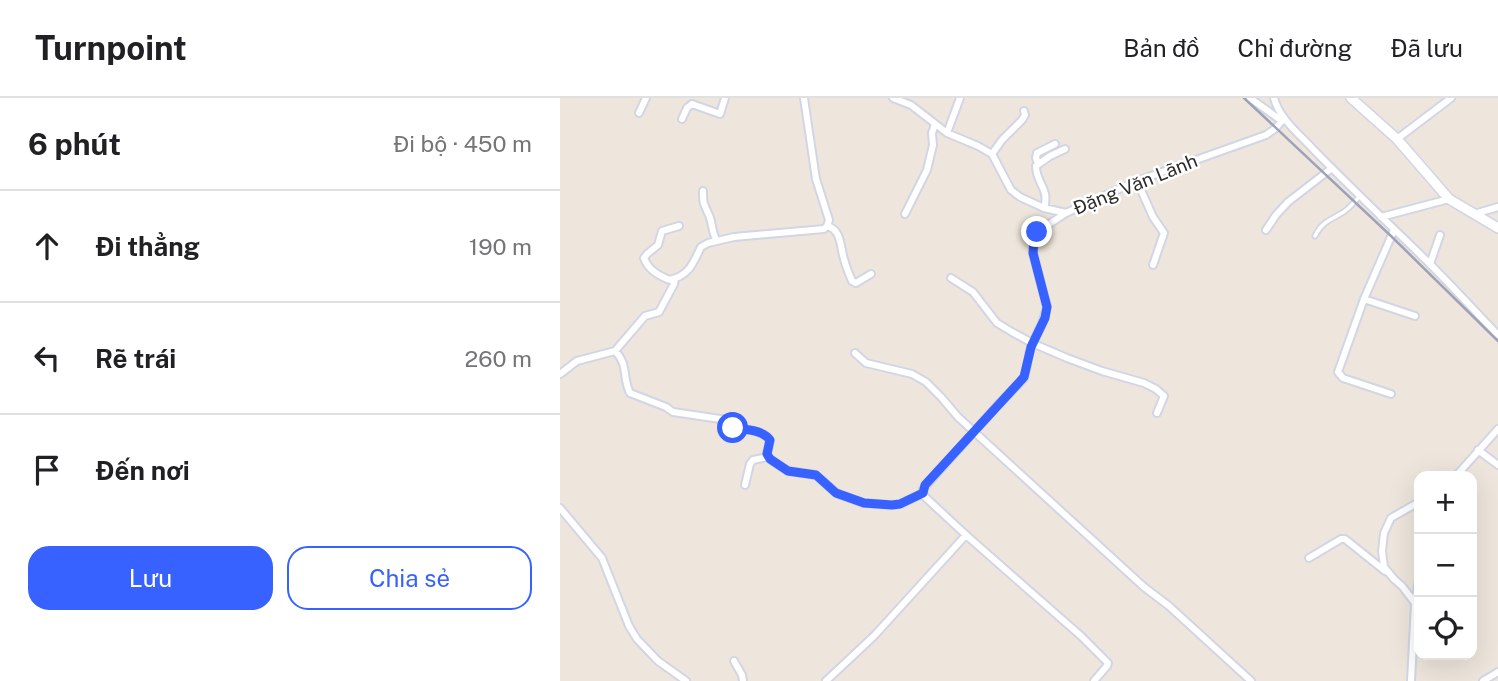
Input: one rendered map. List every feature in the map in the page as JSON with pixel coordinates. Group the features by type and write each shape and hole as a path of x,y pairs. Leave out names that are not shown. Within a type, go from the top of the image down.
{"street":[{"path":"639,113 646,98"},
{"path":"682,118 692,104 720,114 725,98"},
{"path":"560,374 577,361 614,351 645,316 659,312 675,279 694,265 701,247 734,237 824,229 827,226 829,220 816,179 804,98"},
{"path":"892,98 911,105 947,133 992,154 1024,117 1024,111"},
{"path":"947,133 960,98"},
{"path":"1250,98 1283,119 1498,335"},
{"path":"1274,98 1283,119"},
{"path":"1351,98 1397,139 1449,199 1498,228"},
{"path":"1397,139 1451,98"},
{"name":"Đặng Văn Lãnh","path":"992,154 1015,194 1044,208 1066,213 1137,181 1266,135 1283,119"},
{"path":"905,214 928,170 935,124"},
{"path":"1038,164 1038,153 1055,144"},
{"path":"1044,208 1046,194 1035,171 1038,164 1065,149"},
{"path":"1266,230 1281,208 1332,168"},
{"path":"1137,181 1153,217 1164,233 1153,265"},
{"path":"703,191 704,206 717,241"},
{"path":"1381,217 1449,199"},
{"path":"1474,214 1498,207"},
{"path":"923,493 925,485 1026,373 1032,343 1047,307 1033,253 1034,239 1037,232 1066,213"},
{"path":"675,279 670,280 657,274 645,263 644,258 659,245 662,231 679,226"},
{"path":"827,226 834,228 839,235 852,281 856,283 871,274"},
{"path":"1391,394 1343,378 1339,374 1364,299 1394,229"},
{"path":"1430,264 1440,235"},
{"path":"951,278 973,292 997,323 1032,343 1156,389 1164,396 1157,413"},
{"path":"1364,299 1415,316"},
{"path":"614,351 619,355 626,371 627,389 630,393 673,412 727,420 733,428 767,436 770,440 768,457"},
{"path":"855,354 866,363 912,374 926,382 955,414 1251,681"},
{"path":"1459,471 1498,429"},
{"path":"1478,450 1498,465"},
{"path":"745,485 753,460 768,457 788,471 816,475 836,493 864,503 900,504 923,493"},
{"path":"923,493 965,535 1081,636 1108,663 1094,681"},
{"path":"1388,574 1384,567 1382,551 1387,526 1391,519 1414,505"},
{"path":"560,508 602,558 629,626 637,639 658,661 686,681"},
{"path":"826,681 874,636 965,535"},
{"path":"1309,558 1345,539 1402,586 1414,602"},
{"path":"1411,681 1414,622"},
{"path":"733,661 742,674 743,681"},
{"path":"1483,681 1498,672"}],"lane":[{"path":"1315,236 1319,227 1342,214 1360,196"}],"railway":[{"path":"1244,98 1498,341"}],"route":[{"path":"733,428 746,429 769,437 767,454 770,459 788,471 816,475 836,493 846,498 864,503 892,505 923,493 925,485 1026,373 1031,347 1045,318 1047,307 1033,253 1037,232"}]}
